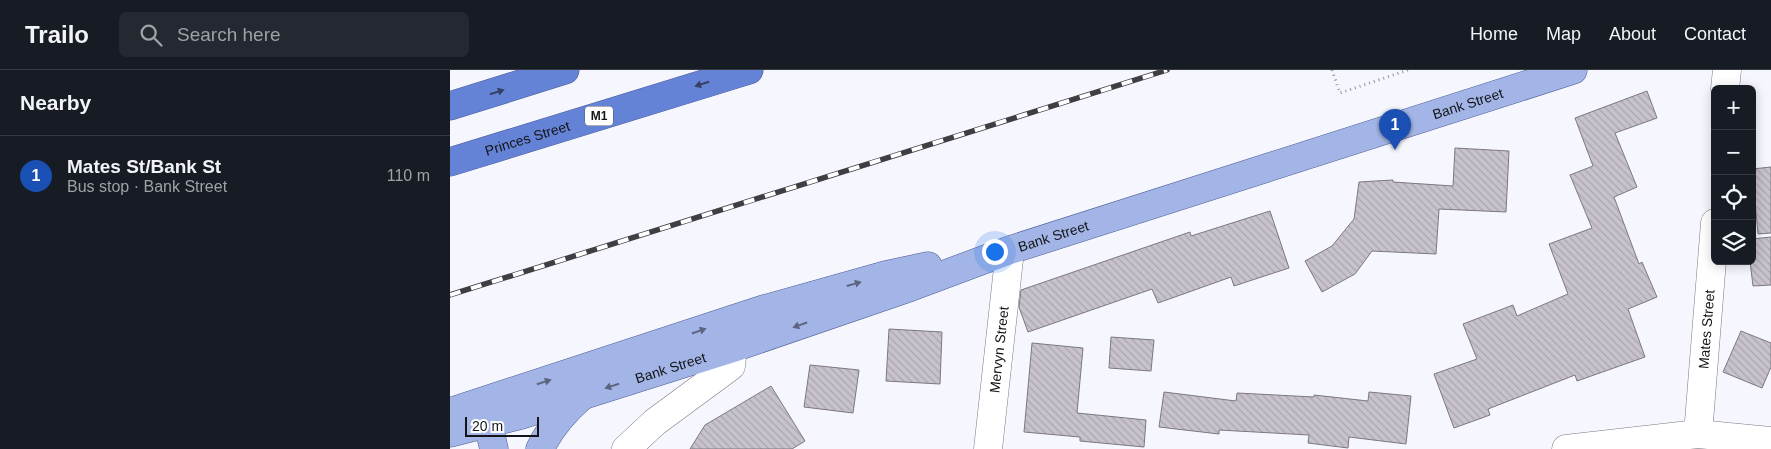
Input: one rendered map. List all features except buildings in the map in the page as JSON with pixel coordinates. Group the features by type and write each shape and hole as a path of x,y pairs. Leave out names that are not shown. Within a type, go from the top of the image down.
{"highway":[{"path":"450,106 565,70"},
{"name":"Princes Street","path":"450,162 749,70"}],"main road":[{"name":"Bank Street","path":"450,433 491,437 521,415 732,348 911,288 1010,250 1573,70"},
{"path":"450,412 761,310 886,275 1010,250"},
{"path":"539,449 564,411 584,394"},
{"path":"498,397 521,415 539,449"},
{"path":"491,437 498,397"}],"street":[{"path":"1726,85 1727,70"},
{"name":"Mervyn Street","path":"988,449 1010,250"},
{"name":"Mates Street","path":"1698,434 1712,265"},
{"path":"626,449 655,422 731,366 732,348"},
{"path":"1566,449 1698,434 1771,441"}],"path":[{"path":"1332,70 1340,92 1408,70"}],"railway":[{"path":"450,295 1167,70"}],"place":[{"name":"Mates St/Bank St","path":"1395,150"}]}
